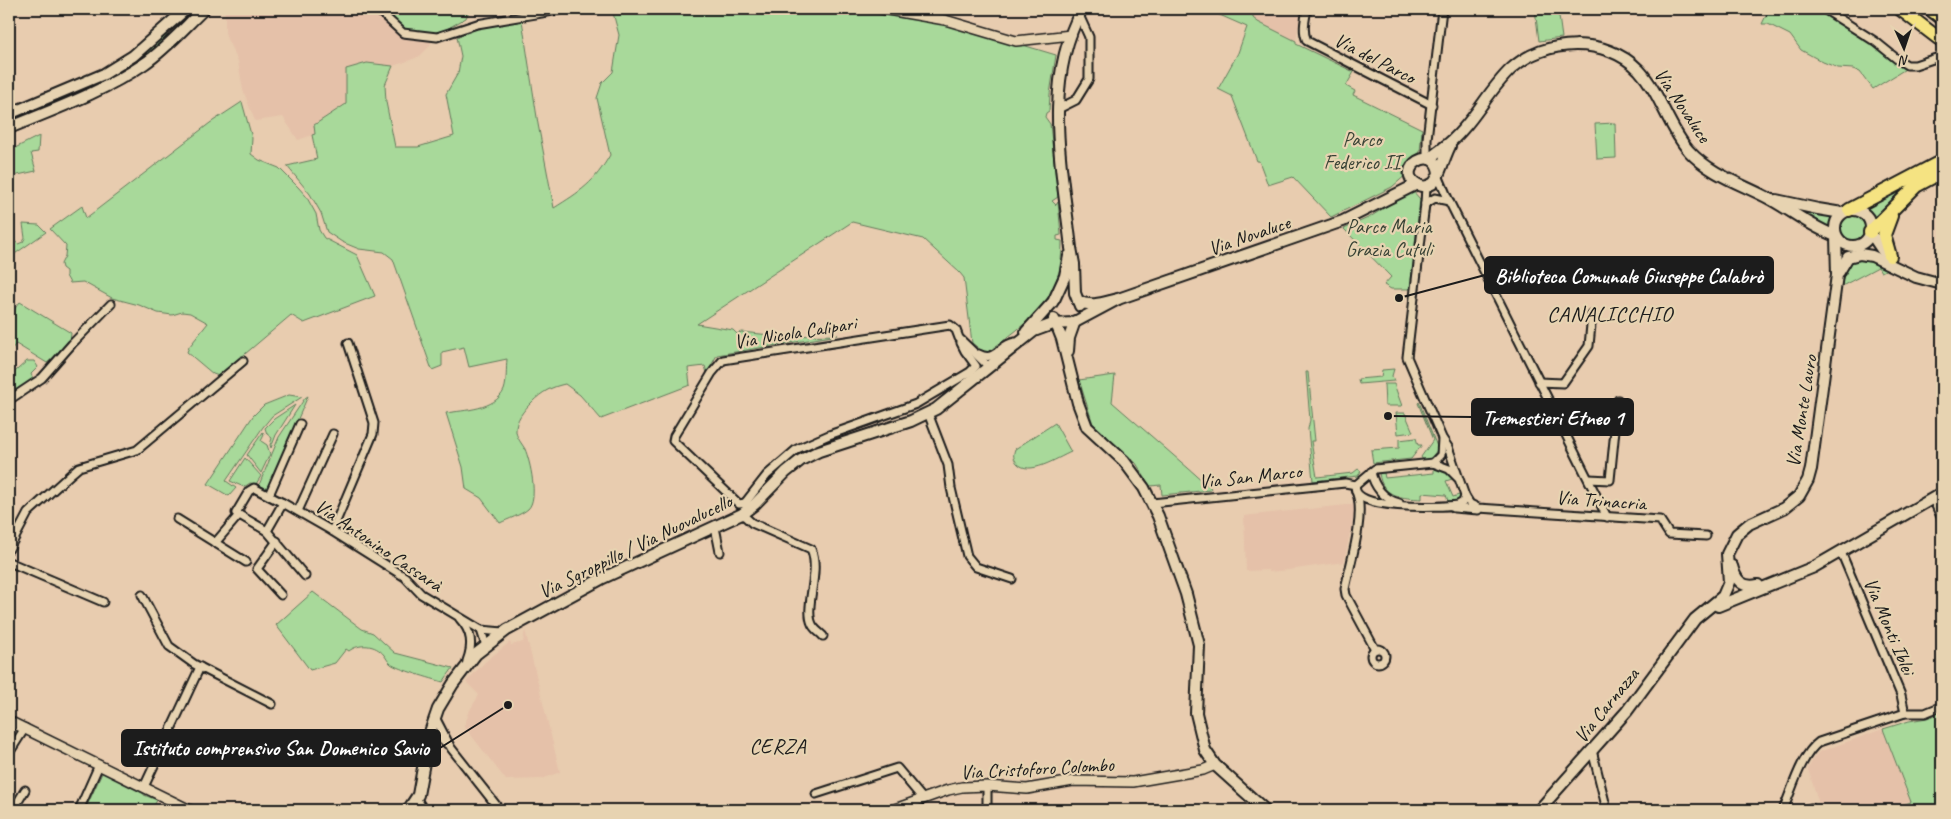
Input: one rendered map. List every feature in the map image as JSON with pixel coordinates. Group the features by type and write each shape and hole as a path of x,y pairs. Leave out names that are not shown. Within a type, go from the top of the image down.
{"highway":[{"path":"1900,9 1942,41"},
{"path":"1912,9 1942,32"},
{"path":"1930,9 1942,18"},
{"path":"1846,211 1942,161"},
{"path":"1870,232 1916,186 1942,172"},
{"path":"1890,256 1884,241 1885,230 1896,207"}],"main road":[{"path":"9,114 104,74 133,56 186,9"},
{"path":"9,128 116,81 146,63 204,9"},
{"path":"1069,362 1068,346 1081,309 1074,292 1074,264 1060,156 1058,93 1071,35 1081,12"},
{"name":"Via Novaluce","path":"1453,140 1503,77 1522,60 1541,51 1556,47 1590,46 1617,55 1638,69 1683,142 1700,161 1723,177 1770,199"},
{"path":"1388,198 1410,175 1413,164 1425,159 1453,140"},
{"path":"1410,175 1425,185 1439,174 1444,155 1453,140"},
{"path":"1425,159 1437,166 1439,174"},
{"name":"Via Novaluce","path":"1118,299 1342,221 1388,198 1425,185"},
{"path":"1770,199 1846,211 1858,210 1866,215 1870,223 1870,232 1865,241 1855,246 1844,244 1836,236 1770,199"},
{"path":"1838,276 1835,225 1839,216 1846,211"},
{"path":"1870,232 1882,250 1905,272"},
{"path":"1071,248 1065,276 1053,301 1051,311 1057,322 1069,362 1078,403 1087,427 1134,472 1152,503 1186,594 1199,645 1197,721 1205,750 1215,765 1265,810"},
{"path":"1838,276 1842,264 1848,257 1860,254 1872,256 1916,277 1942,284"},
{"name":"Via Monte Lauro","path":"1732,543 1744,527 1800,496 1808,480 1838,276"},
{"path":"1007,353 1053,301 1064,294 1071,295 1083,304 1094,304 1118,299"},
{"path":"1007,353 1034,331 1057,322 1069,324 1118,299"},
{"path":"1034,331 1048,333 1062,339"},
{"name":"Via Sgroppillo / Via Nuovalucello","path":"408,810 416,798 422,782 429,735 445,697 465,666 504,632 601,579 715,527 746,509 793,466 809,455 910,421 928,413 972,375 989,367 1007,353"},
{"path":"1695,619 1726,602 1814,566 1938,496"},
{"path":"1732,543 1732,566 1739,582 1747,586 1774,582"},
{"path":"1695,619 1726,592 1729,582 1727,554 1732,543"},
{"name":"Via Carnazza","path":"1538,810 1627,711 1695,619"}],"street":[{"path":"377,9 399,31 431,37 442,36 482,23 565,9"},
{"path":"882,9 945,20 1016,41 1071,35"},
{"name":"Via del Parco","path":"1307,9 1304,35 1307,41 1432,104"},
{"path":"1425,159 1442,9"},
{"path":"1824,9 1907,64 1915,65 1942,56"},
{"path":"1058,109 1076,100 1090,78 1089,37 1081,12"},
{"path":"1439,174 1449,201 1608,517"},
{"path":"1443,188 1425,185 1426,204 1407,357 1442,438 1448,447 1465,496 1470,504 1486,509"},
{"path":"1426,204 1435,198 1449,201"},
{"path":"9,400 42,378 66,350 111,304"},
{"path":"1539,382 1563,383 1589,346 1592,314"},
{"name":"Via Nicola Calipari","path":"746,509 674,441 674,436 719,363 733,358 950,325 956,330 959,338 989,367"},
{"path":"823,636 813,627 810,615 814,569 810,549 752,523 746,509 767,475 797,449 916,404 972,375 976,366 965,351 959,338"},
{"path":"970,349 988,358 1008,343 1015,342"},
{"path":"332,531 373,434 374,423 348,343"},
{"path":"9,549 28,513 72,473 79,468 137,450 243,361"},
{"path":"1588,479 1610,480 1618,400"},
{"path":"928,413 948,464 950,488 967,556 976,567 1012,579"},
{"path":"300,424 269,495 257,488 251,489 236,513 267,531 305,576"},
{"path":"298,511 333,434"},
{"path":"1433,463 1441,455 1442,438"},
{"path":"1375,649 1346,595 1345,589 1359,519 1360,504 1353,484 1376,469 1433,463 1449,469 1458,478"},
{"path":"1371,472 1378,490 1389,500 1403,504"},
{"name":"Via San Marco","path":"1152,503 1235,493 1353,484"},
{"path":"1357,494 1378,504"},
{"name":"Via Antonino Cassarà","path":"269,495 332,531 404,578 421,594 481,630"},
{"path":"1446,506 1460,504 1465,496"},
{"path":"1938,496 1942,519"},
{"path":"267,531 283,503"},
{"path":"1359,519 1365,508 1378,504"},
{"name":"Via Trinacria","path":"1378,504 1393,506 1403,504 1446,506 1458,509 1486,509 1660,520 1668,534 1706,536"},
{"path":"215,543 239,515"},
{"path":"177,519 246,562"},
{"path":"715,527 720,552"},
{"path":"277,541 257,569 281,595"},
{"name":"Via Monti Iblei","path":"1841,552 1901,695 1905,714"},
{"path":"9,562 103,602"},
{"path":"142,595 169,646 200,667 272,704"},
{"path":"456,615 466,625 471,638 470,653 465,666"},
{"path":"486,646 481,630 504,632"},
{"path":"471,638 486,646"},
{"path":"144,787 200,667"},
{"path":"1783,810 1804,760 1812,747 1819,742 1905,714 1925,713 1942,706"},
{"path":"435,717 451,748"},
{"path":"9,721 190,810"},
{"path":"9,754 24,728"},
{"path":"429,735 437,734 451,748 500,810"},
{"path":"1592,750 1607,810"},
{"path":"78,810 100,765"},
{"name":"Via Cristoforo Colombo","path":"892,810 962,787 987,786 1027,789 1080,781 1133,782 1203,770 1215,765"},
{"path":"816,794 897,768 923,799"},
{"path":"987,786 987,810"},
{"path":"13,810 25,790"},
{"path":"416,798 424,810"},
{"path":"1805,810 1811,808 1812,810"}],"shaded area":[{"path":"223,9 373,9 400,34 433,40 420,56 408,61 393,66 367,63 346,104 314,125 315,134 298,140 283,117 255,121 243,90 238,61 225,32 225,14"},
{"path":"1253,9 1301,9 1296,41 1258,22 1253,18"},
{"path":"1356,504 1344,562 1269,572 1268,570 1246,571 1244,516"},
{"path":"525,630 560,772 542,779 506,780 464,726 467,715 479,695 466,682 485,662 510,642 511,645 523,642"},
{"path":"1883,729 1911,802 1888,810 1821,810 1808,769 1814,757 1819,752"}],"green space":[{"path":"380,9 545,9 529,11 476,10 468,13 466,18 445,30 433,33 405,30"},
{"path":"612,9 872,10 949,23 1056,55 1049,111 1045,117 1050,124 1058,197 1052,201 1056,205 1058,202 1061,235 1057,236 1057,240 1062,241 1061,262 1057,280 1050,295 1040,308 1016,331 986,354 972,343 964,278 960,273 923,239 852,222 697,324 733,330 737,334 741,332 780,336 838,335 717,355 707,373 705,366 688,368 690,385 601,419 580,395 565,384 547,390 526,408 516,428 518,439 525,449 531,471 533,497 531,504 525,511 500,523 481,498 466,489 463,467 446,413 478,408 494,402 500,397 505,387 507,359 469,367 464,347 442,352 442,366 432,370 393,259 384,252 359,249 342,242 327,232 321,213 310,194 287,166 317,159 312,135 315,134 314,125 346,104 346,69 367,63 393,66 385,85 386,102 395,147 418,147 454,136 446,94 458,73 461,56 457,37 483,26 522,20 538,124 554,208 586,186 598,173 610,155 597,98 602,83 613,72 619,35"},
{"name":"Parco Federico II","path":"1206,9 1253,9 1253,18 1258,22 1296,41 1296,44 1354,72 1346,86 1355,91 1353,95 1422,129 1420,152 1409,161 1407,174 1392,187 1331,217 1293,177 1268,185 1232,96 1218,89 1238,53 1247,27"},
{"path":"1535,9 1558,9 1562,38 1539,41"},
{"path":"1769,9 1816,9 1856,33 1907,68 1873,89 1860,72 1853,69 1838,68 1823,62 1801,50 1790,35 1768,24 1762,24"},
{"path":"167,35 169,37 154,49 108,79 42,110 40,107 110,75"},
{"path":"242,102 252,138 251,154 259,160 279,168 306,196 316,214 319,230 324,238 357,255 375,296 304,323 291,315 219,376 213,374 187,352 208,323 190,313 182,312 172,315 158,313 139,305 112,298 83,282 70,283 66,276 66,271 62,268 61,264 65,256 66,246 50,229 82,206 86,218 210,123"},
{"path":"1615,123 1616,158 1597,159 1595,124"},
{"path":"39,136 38,152 31,153 36,171 13,176 13,163 9,163 9,151"},
{"path":"1942,166 1874,222 1871,215 1863,209"},
{"name":"Parco Maria Grazia Cutuli","path":"1412,190 1420,199 1410,289 1391,289 1384,285 1391,277 1344,229 1370,217"},
{"path":"1789,207 1833,215 1828,229 1824,225"},
{"path":"1852,215 1861,219 1865,228 1861,237 1852,241 1843,237 1839,228 1843,219"},
{"path":"23,224 39,225 46,232 9,258 11,238 18,244 23,242 25,238"},
{"path":"1867,259 1888,269 1881,272 1878,267 1842,286 1843,271 1849,262"},
{"path":"20,302 71,333 70,343 47,363 16,344 9,352 9,312 12,312"},
{"path":"27,361 34,361 38,367 31,374 34,381 9,397 9,377"},
{"path":"1394,369 1392,376 1394,381 1359,384 1358,379 1381,377 1382,370"},
{"path":"1306,372 1308,372 1315,441 1311,441 1317,477 1353,473 1358,469 1361,471 1358,476 1313,481 1308,429 1310,420"},
{"path":"1115,375 1112,402 1211,488 1210,490 1162,495 1161,485 1150,486 1136,463 1093,424 1079,380"},
{"path":"1384,384 1394,384 1402,406 1385,406"},
{"path":"289,395 302,397 272,416 263,427 226,481 236,488 229,496 208,484 253,416 264,405"},
{"path":"308,396 267,489 259,485 279,437"},
{"path":"1419,402 1438,449 1430,459 1423,460 1421,457 1433,440"},
{"path":"295,405 276,435 271,448 272,438 267,434 265,428 274,419"},
{"path":"1396,413 1405,413 1413,432 1398,434"},
{"path":"1055,423 1071,452 1036,467 1022,467 1017,463 1014,456 1015,449"},
{"path":"263,432 264,435 261,441 267,445 270,454 261,473 247,455"},
{"path":"1416,438 1418,445 1422,445 1411,459 1373,463 1371,450 1399,448 1399,440"},
{"path":"245,458 261,476 256,484 250,483 244,487 230,481"},
{"path":"1434,468 1450,474 1452,479 1446,481 1453,497 1459,495 1459,501 1448,501 1446,495 1422,493 1422,499 1395,495 1384,487 1379,473 1384,473 1385,478 1434,473"},
{"path":"313,592 362,629 373,633 395,653 453,668 443,682 395,666 390,663 381,651 372,647 362,646 349,651 346,649 335,663 310,670 276,625"},
{"path":"1942,712 1941,810 1888,810 1911,802 1883,729 1927,718"},
{"path":"102,773 157,800 152,810 85,810"}],"place":[{"name":"Biblioteca Comunale Giuseppe Calabrò","path":"1399,298"},
{"name":"Tremestieri Etneo 1","path":"1388,416"},
{"name":"Istituto comprensivo San Domenico Savio","path":"508,705"}],"district":[{"name":"CANALICCHIO","path":"1610,313"},
{"name":"CERZA","path":"778,746"}]}
